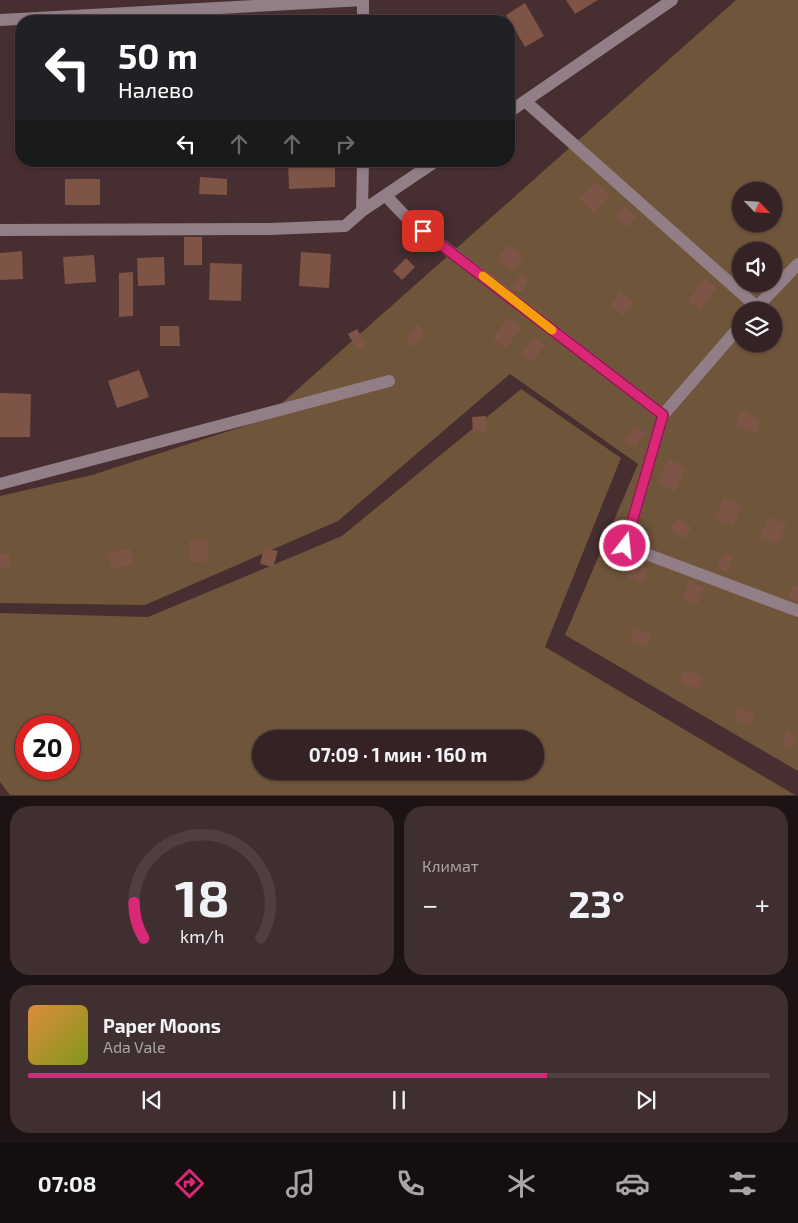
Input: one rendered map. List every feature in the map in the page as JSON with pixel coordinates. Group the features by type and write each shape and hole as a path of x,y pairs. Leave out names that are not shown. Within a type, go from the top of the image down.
{"street":[{"path":"91,15 363,0 363,15"},
{"path":"515,108 672,0"},
{"path":"0,20 15,19"},
{"path":"525,101 747,302"},
{"path":"362,211 363,167"},
{"path":"0,230 270,229 345,226 362,211 427,167"},
{"path":"386,196 408,219 663,415"},
{"path":"762,302 798,264"},
{"path":"732,335 663,415 625,546 798,611"},
{"path":"0,484 389,381"}],"shaded area":[{"path":"736,0 798,0 798,771 565,635 638,464 510,374 338,521 145,605 0,603 0,496 92,475 263,420"},
{"path":"521,389 621,458 545,647 795,795 10,795 0,782 0,613 148,617 342,536"}],"building":[{"path":"566,0 598,0 575,14"},
{"path":"525,3 544,36 525,47 515,30 515,15 506,15"},
{"path":"288,167 335,167 335,187 289,189"},
{"path":"200,177 227,179 227,195 199,194"},
{"path":"65,179 100,179 100,205 65,205"},
{"path":"596,182 610,196 593,213 579,199"},
{"path":"625,206 636,218 626,227 615,216"},
{"path":"184,237 202,237 202,265 184,265"},
{"path":"507,245 524,255 514,271 497,261"},
{"path":"22,251 23,279 0,280 0,253"},
{"path":"301,252 331,254 329,288 299,286"},
{"path":"94,255 96,282 65,284 63,257"},
{"path":"164,257 165,285 138,286 137,258"},
{"path":"406,258 415,267 402,280 393,271"},
{"path":"210,263 242,264 241,301 209,300"},
{"path":"133,272 133,316 119,317 119,273"},
{"path":"520,274 529,279 521,293 512,289"},
{"path":"704,279 717,287 701,310 688,302"},
{"path":"620,292 634,302 624,316 610,306"},
{"path":"508,317 522,327 506,348 493,339"},
{"path":"416,324 425,330 415,347 406,342"},
{"path":"160,326 179,326 180,346 160,346"},
{"path":"357,329 366,345 357,350 348,334"},
{"path":"534,337 545,345 532,363 521,354"},
{"path":"139,370 149,397 117,408 108,381"},
{"path":"0,393 31,394 30,437 0,437"},
{"path":"742,411 761,420 755,434 735,425"},
{"path":"486,416 487,431 473,432 472,417"},
{"path":"634,425 645,432 635,448 624,441"},
{"path":"668,459 686,468 675,492 657,483"},
{"path":"723,498 742,506 733,526 715,519"},
{"path":"769,517 787,524 778,544 760,537"},
{"path":"677,518 692,527 685,539 670,530"},
{"path":"208,540 209,561 190,562 189,541"},
{"path":"130,548 134,564 112,570 108,554"},
{"path":"264,548 278,551 273,567 260,564"},
{"path":"725,552 734,556 726,572 717,567"},
{"path":"9,553 12,566 0,569 0,555"},
{"path":"631,563 648,569 643,583 626,577"},
{"path":"689,581 704,588 697,605 682,599"},
{"path":"793,585 798,587 798,602 787,596"},
{"path":"634,628 652,635 647,647 630,640"},
{"path":"685,669 704,677 698,690 680,682"},
{"path":"738,708 755,714 750,726 734,720"},
{"path":"787,731 797,736 791,750 781,745"}],"slow traffic":[{"path":"483,276 552,330"}],"route":[{"path":"423,231 663,415 625,546"}]}
